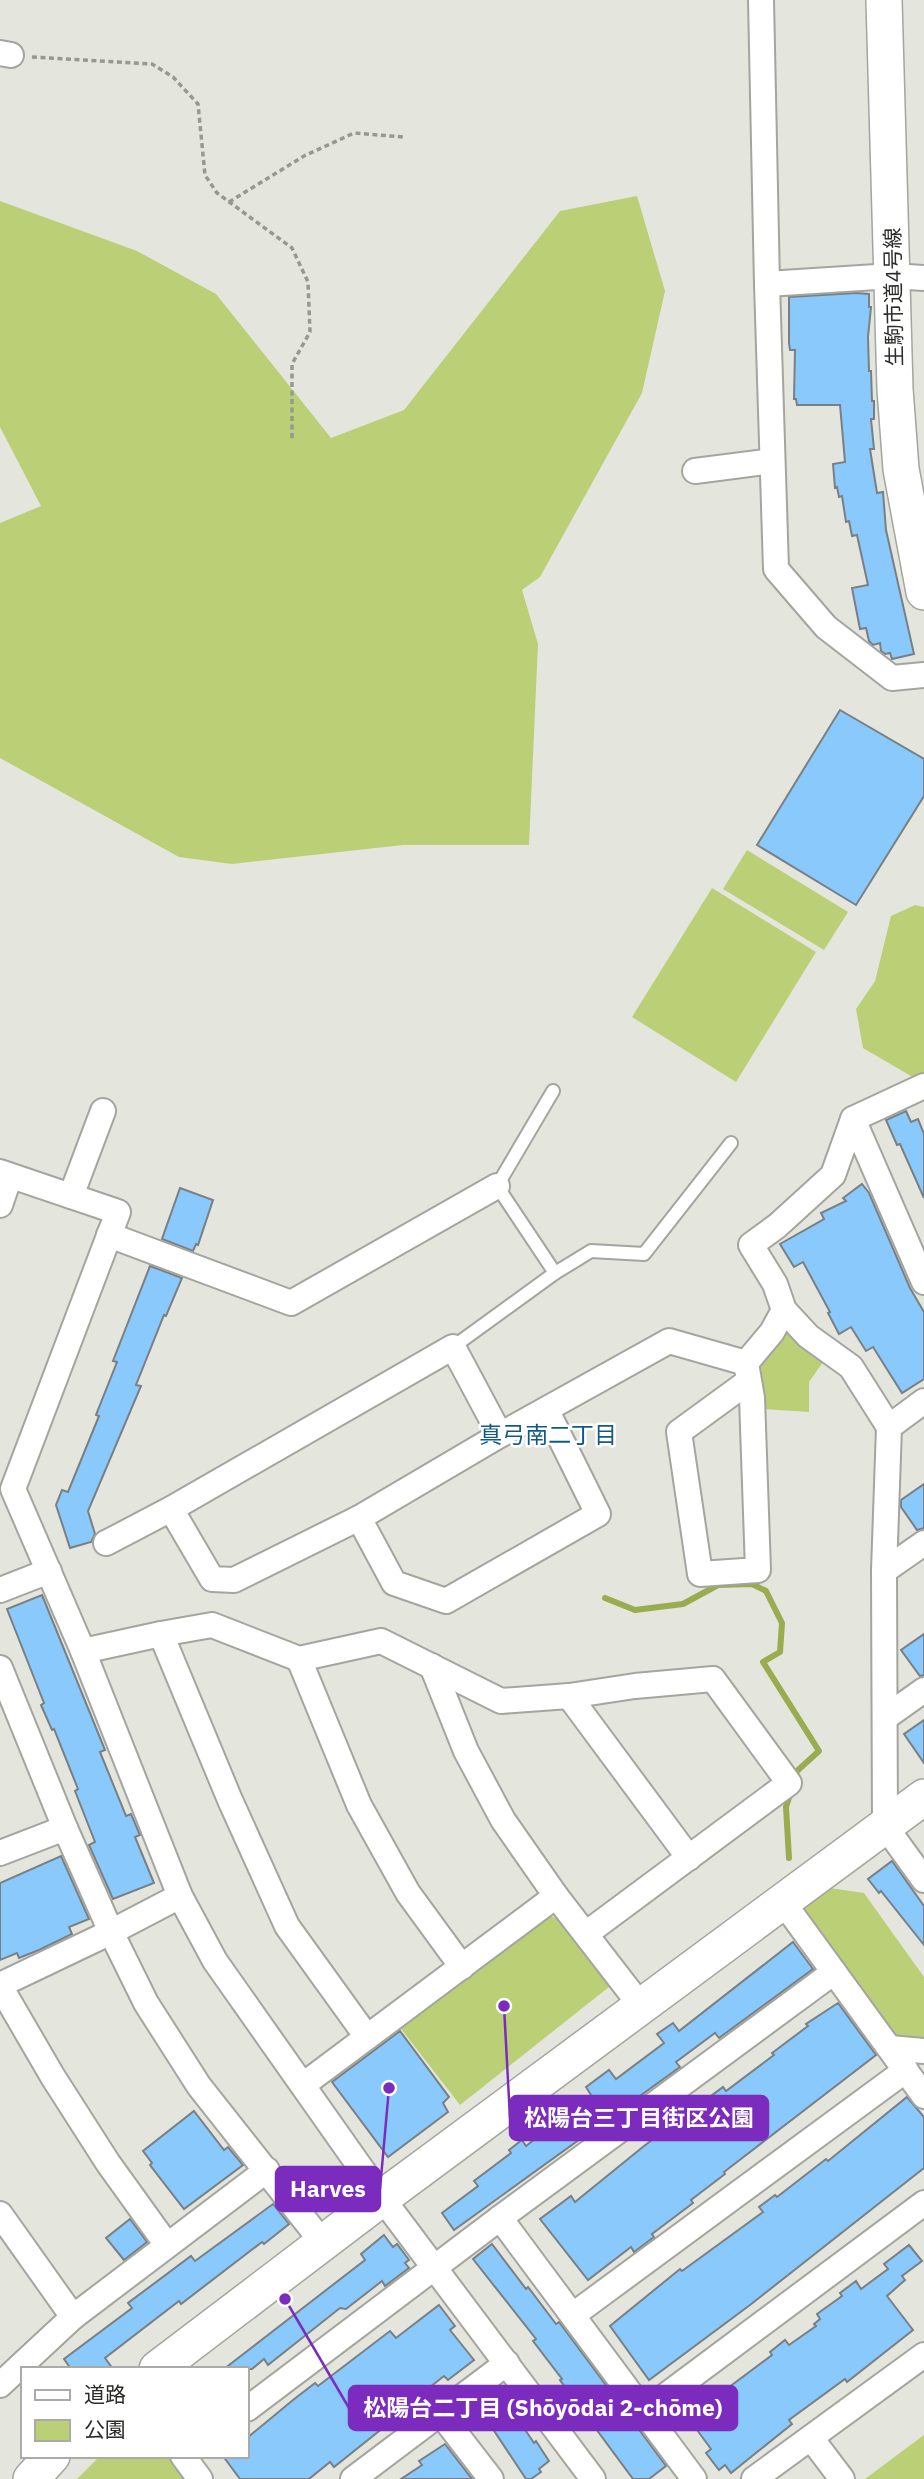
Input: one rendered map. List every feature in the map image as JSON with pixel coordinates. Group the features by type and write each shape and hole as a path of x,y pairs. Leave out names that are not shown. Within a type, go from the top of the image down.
{"street":[{"path":"761,0 766,284 776,569 826,627 892,678 924,675"},
{"name":"生駒市道4号線","path":"884,0 908,277 895,389 901,469 924,592"},
{"path":"766,284 908,277"},
{"path":"695,471 772,461"},
{"path":"924,1086 853,1119 833,1175 777,1226 751,1245 775,1284 784,1310 808,1336 851,1367 888,1427 884,1571 885,1826 924,1880"},
{"path":"71,1196 103,1111"},
{"path":"853,1119 924,1282"},
{"path":"0,1205 5,1174 118,1212 7,1486 49,1571 83,1651 180,1896 215,1961 382,2198 593,2479"},
{"path":"109,1235 291,1303 496,1186"},
{"path":"748,1372 752,1398 758,1570 700,1574 679,1432 748,1372 784,1310"},
{"path":"171,1508 212,1579 234,1580 359,1518 500,1435 669,1341 748,1372"},
{"path":"106,1543 453,1347 500,1435"},
{"path":"888,1427 924,1401"},
{"path":"359,1518 394,1583 446,1601 598,1514 547,1411"},
{"path":"884,1571 924,1543"},
{"path":"0,1590 49,1571"},
{"path":"83,1651 212,1625 299,1659 381,1641 501,1701 713,1679 789,1783 587,1933"},
{"path":"161,1634 230,1800 287,1926 367,2037"},
{"path":"299,1659 359,1805 408,1893 462,1967"},
{"path":"432,1666 466,1751 503,1820 556,1896 641,2006"},
{"path":"0,1668 10,1723 65,1828 146,2003 199,2086 323,2243"},
{"path":"886,1717 924,1690"},
{"path":"569,1696 689,1857"},
{"path":"160,2367 382,2198 924,1797"},
{"path":"0,1853 65,1828"},
{"path":"167,2245 108,2163 53,2077 0,1985 180,1896"},
{"path":"303,2085 556,1896"},
{"path":"783,1902 924,2096"},
{"path":"248,2408 435,2266 834,1972"},
{"path":"890,2048 924,2051"},
{"path":"573,2315 905,2070"},
{"path":"0,2385 73,2317 267,2170"},
{"path":"645,2411 924,2203"},
{"path":"0,2214 73,2317"},
{"path":"500,2218 694,2479"},
{"path":"754,2479 924,2355"},
{"path":"353,2479 507,2363"},
{"path":"440,2413 491,2479"},
{"path":"811,2438 842,2479"},
{"path":"31,2479 50,2458"},
{"path":"185,2458 200,2479"}],"lane":[{"path":"553,1091 496,1186 555,1273"},
{"path":"453,1347 555,1273 591,1251 644,1254 731,1143"}],"path":[{"path":"5,54 152,64 173,77 198,104 205,175 217,194 292,248 308,282 310,332 292,365 292,440"},
{"path":"229,202 304,156 354,133 403,137"}],"green space":[{"path":"637,196 665,291 642,393 540,577 522,590 538,644 529,845 403,845 232,864 179,857 0,758 0,523 41,506 0,427 0,201 137,251 216,294 331,438 404,410 560,211"},
{"path":"747,850 848,912 824,950 723,889"},
{"path":"712,888 816,952 736,1082 632,1017"},
{"path":"915,905 924,907 924,1076 916,1079 863,1048 856,1009 875,981 891,916"},
{"path":"788,1327 823,1362 809,1382 809,1412 763,1409 752,1369"},
{"path":"823,1887 864,1893 924,1977 924,2044 902,2044 802,1914 802,1902"},
{"path":"548,1916 567,1920 609,1987 460,2105 398,2025"},
{"path":"924,2435 924,2479 865,2479"},
{"path":"98,2458 171,2458 186,2479 77,2479"}],"building":[{"path":"869,294 869,371 874,401 874,419 871,419 874,449 870,449 877,493 883,492 886,530 914,654 892,659 890,653 881,651 880,643 873,645 869,641 866,628 860,629 852,588 868,585 857,535 852,536 849,521 846,522 842,496 839,497 837,487 835,488 833,464 845,462 840,405 797,405 794,399 795,350 790,350 789,343 789,297"},
{"path":"840,710 924,759 924,796 856,905 757,845"},
{"path":"906,1111 911,1122 918,1119 924,1134 924,1198 886,1120"},
{"path":"862,1184 869,1193 910,1288 924,1312 924,1379 902,1393 873,1347 866,1351 851,1327 839,1334 803,1262 794,1267 780,1244 824,1219 821,1213 846,1201 843,1198"},
{"path":"180,1188 213,1200 198,1245 196,1244 193,1251 162,1239"},
{"path":"150,1266 182,1278 166,1316 164,1315 136,1385 141,1386 88,1511 95,1534 91,1542 70,1548 56,1505 62,1490 68,1492 99,1416 96,1415 117,1362 113,1361"},
{"path":"924,1484 924,1528 917,1530 901,1507 901,1500"},
{"path":"42,1595 105,1750 100,1752 126,1816 131,1814 140,1835 135,1837 154,1883 113,1899 89,1845 95,1842 75,1791 78,1789 54,1729 52,1730 41,1705 44,1703 7,1609"},
{"path":"924,1634 924,1675 920,1676 901,1650"},
{"path":"924,1720 924,1763 904,1734"},
{"path":"61,1856 89,1919 69,1927 72,1934 39,1950 19,1958 17,1953 0,1960 0,1883"},
{"path":"892,1861 924,1906 924,1945 881,1891 879,1893 868,1879"},
{"path":"793,1942 813,1969 719,2038 715,2033 676,2062 680,2067 454,2230 442,2213 478,2186 474,2181 511,2153 509,2150 522,2140 526,2146 591,2095 586,2087 609,2070 616,2079 664,2043 657,2034 673,2023 679,2031"},
{"path":"838,2003 876,2055 724,2172 725,2174 691,2200 693,2203 652,2234 654,2237 634,2252 631,2247 588,2280 540,2219 571,2196 575,2202 644,2146 723,2087 726,2091 774,2055 772,2053 808,2026 806,2024"},
{"path":"400,2031 449,2097 443,2103 448,2112 388,2157 332,2082"},
{"path":"907,2097 924,2117 924,2168 750,2305 649,2380 610,2326 680,2269 682,2271 763,2212 759,2207 775,2195 777,2197 826,2159 828,2161"},
{"path":"194,2111 224,2150 228,2147 243,2165 184,2209 150,2165 152,2163 143,2151"},
{"path":"273,2204 289,2224 181,2304 179,2301 105,2358 112,2367 70,2367 64,2359 132,2308 128,2303 191,2256 195,2261"},
{"path":"130,2219 147,2242 124,2260 106,2238"},
{"path":"384,2235 393,2247 397,2244 409,2260 405,2263 409,2268 385,2286 382,2281 346,2309 340,2308 268,2365 264,2359 252,2369 227,2367 365,2260 361,2254"},
{"path":"492,2244 556,2324 559,2322 666,2466 649,2479 633,2479 560,2380 562,2379 533,2341 536,2339 473,2259"},
{"path":"909,2245 922,2261 902,2276 905,2280 887,2296 913,2330 847,2382 845,2379 789,2420 792,2424 731,2473 725,2465 719,2470 706,2453 711,2449 686,2415 702,2402 705,2405 772,2355 770,2352 785,2340 789,2345 816,2326 814,2324 820,2319 817,2314 842,2296 840,2293 856,2281 861,2289 888,2269 884,2264"},
{"path":"439,2305 455,2326 450,2330 474,2360 448,2380 444,2376 415,2399 422,2408 408,2419 403,2412 334,2467 330,2462 309,2479 240,2479 224,2458 248,2458 248,2437 293,2400 315,2383 318,2386 390,2331 396,2338"},
{"path":"501,2394 549,2461 539,2469 541,2472 531,2479 526,2479 479,2408"},
{"path":"445,2444 472,2479 401,2479 422,2465 419,2461"}],"waterway":[{"path":"605,1598 635,1610 683,1604 718,1585 752,1584 766,1591 782,1623 780,1652 763,1662 819,1751 797,1771 794,1780"},
{"path":"789,1858 786,1807 791,1791"}],"place":[{"name":"松陽台三丁目街区公園","path":"504,2006"},
{"name":"Harves","path":"389,2088"},
{"name":"松陽台二丁目 (Shōyōdai 2-chōme)","path":"285,2299"}],"district":[{"name":"真弓南二丁目","path":"548,1434"}]}
